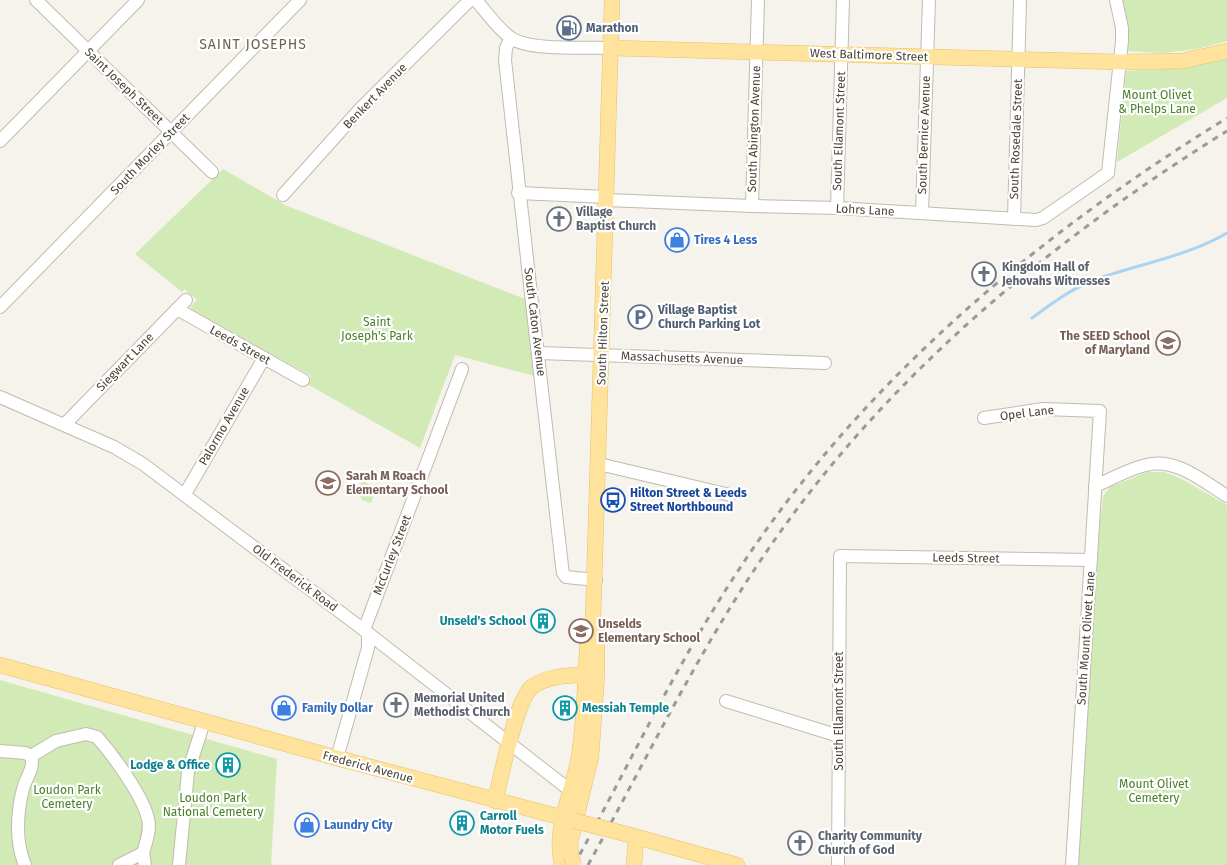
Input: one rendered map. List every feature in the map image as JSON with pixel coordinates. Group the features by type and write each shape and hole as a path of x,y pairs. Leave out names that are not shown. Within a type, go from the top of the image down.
{"main road":[{"name":"South Hilton Street","path":"569,820 580,806 591,757 591,674 588,628 593,619 596,580 612,0"},
{"name":"West Baltimore Street","path":"611,48 1120,62 1182,61 1227,50"},
{"name":"Frederick Avenue","path":"0,665 495,801 737,865"},
{"name":"South Hilton Street","path":"569,862 571,792 576,773 591,674"},
{"path":"495,801 519,710 523,698 530,688 554,678 591,674"},
{"path":"631,836 634,865"}],"street":[{"name":"Saint Joseph Street","path":"36,0 212,172"},
{"path":"0,141 138,0"},
{"name":"South Morley Street","path":"0,307 300,0"},
{"name":"Benkert Avenue","path":"283,195 361,108 470,0"},
{"path":"476,0 498,27 511,38"},
{"name":"South Abington Avenue","path":"752,206 758,0"},
{"name":"South Ellamont Street","path":"837,208 843,0"},
{"name":"South Bernice Avenue","path":"922,213 928,0"},
{"name":"South Rosedale Street","path":"1014,219 1020,0"},
{"path":"1116,0 1122,28 1120,62"},
{"name":"West Baltimore Street","path":"511,38 532,45 611,48"},
{"name":"South Caton Avenue","path":"511,38 506,48 505,60 518,193 539,353 563,573 566,577 572,579 596,580"},
{"name":"Lohrs Lane","path":"518,193 752,206 837,208 1036,220 1043,218 1108,173 1120,62"},
{"name":"Siegwart Lane","path":"65,424 186,300"},
{"name":"Leeds Street","path":"177,309 304,380"},
{"name":"Massachusetts Avenue","path":"539,353 825,363"},
{"name":"Palormo Avenue","path":"185,494 264,358"},
{"name":"McCurley Street","path":"337,758 368,648 366,631 462,369"},
{"name":"Old Frederick Road","path":"0,397 65,424 129,455 185,494 366,631 571,792"},
{"name":"Opel Lane","path":"984,418 1043,409 1100,411"},
{"name":"South Mount Olivet Lane","path":"1072,865 1100,411"},
{"path":"599,464 730,495"},
{"path":"1095,486 1146,464 1166,464 1177,466 1227,496"},
{"name":"South Ellamont Street","path":"838,865 840,556"},
{"name":"Leeds Street","path":"840,556 1091,560"},
{"path":"726,701 839,736"},
{"path":"179,865 188,772 204,722"},
{"path":"31,756 56,741 86,734 97,737 138,795 149,820 144,859 119,865"},
{"path":"0,751 25,753 31,756 33,762 24,786 18,822 20,844 25,865"}],"green space":[{"name":"Mount Olivet & Phelps Lane","path":"1119,0 1227,0 1227,41 1197,49 1164,53 1127,51"},
{"name":"Mount Olivet & Phelps Lane","path":"1227,59 1227,98 1117,162 1126,71 1181,68"},
{"name":"Saint Joseph's Park","path":"223,169 285,205 525,299 535,376 455,355 420,448 307,384 311,376 191,309 191,306 197,300 184,289 182,292 135,254"},
{"name":"Mount Olivet Cemetery","path":"1147,472 1164,472 1180,478 1227,505 1227,865 1077,865 1097,550 1103,496 1110,487"},
{"path":"363,480 376,490 371,503 362,500 357,489"},
{"path":"0,680 277,759 271,865 0,865"}],"waterway":[{"path":"1032,318 1062,297 1094,280 1179,254 1227,233"}],"railway":[{"path":"574,865 671,683 712,612 783,507 836,441 894,379 955,320 1019,265 1086,213 1155,164 1227,118"},
{"path":"588,865 678,699 749,577 822,477 872,419 925,364 981,312 1040,263 1100,216 1163,172 1227,131"}],"place":[{"name":"Marathon","path":"569,28"},
{"name":"Village Baptist Church","path":"559,219"},
{"name":"Tires 4 Less","path":"677,240"},
{"name":"Kingdom Hall of Jehovahs Witnesses","path":"984,274"},
{"name":"Village Baptist Church Parking Lot","path":"640,317"},
{"name":"The SEED School of Maryland","path":"1168,343"},
{"name":"Sarah M Roach Elementary School","path":"328,483"},
{"name":"Hilton Street & Leeds Street Northbound","path":"613,500"},
{"name":"Unseld's School","path":"543,621"},
{"name":"Unselds Elementary School","path":"581,631"},
{"name":"Memorial United Methodist Church","path":"396,705"},
{"name":"Family Dollar","path":"284,708"},
{"name":"Messiah Temple","path":"565,708"},
{"name":"Lodge & Office","path":"228,765"},
{"name":"Carroll Motor Fuels","path":"462,823"},
{"name":"Laundry City","path":"307,825"},
{"name":"Charity Community Church of God","path":"800,843"}],"district":[{"name":"SAINT JOSEPHS","path":"253,44"}],"park label":[{"name":"Loudon Park Cemetery","path":"67,797"},
{"name":"Loudon Park National Cemetery","path":"213,805"}]}
